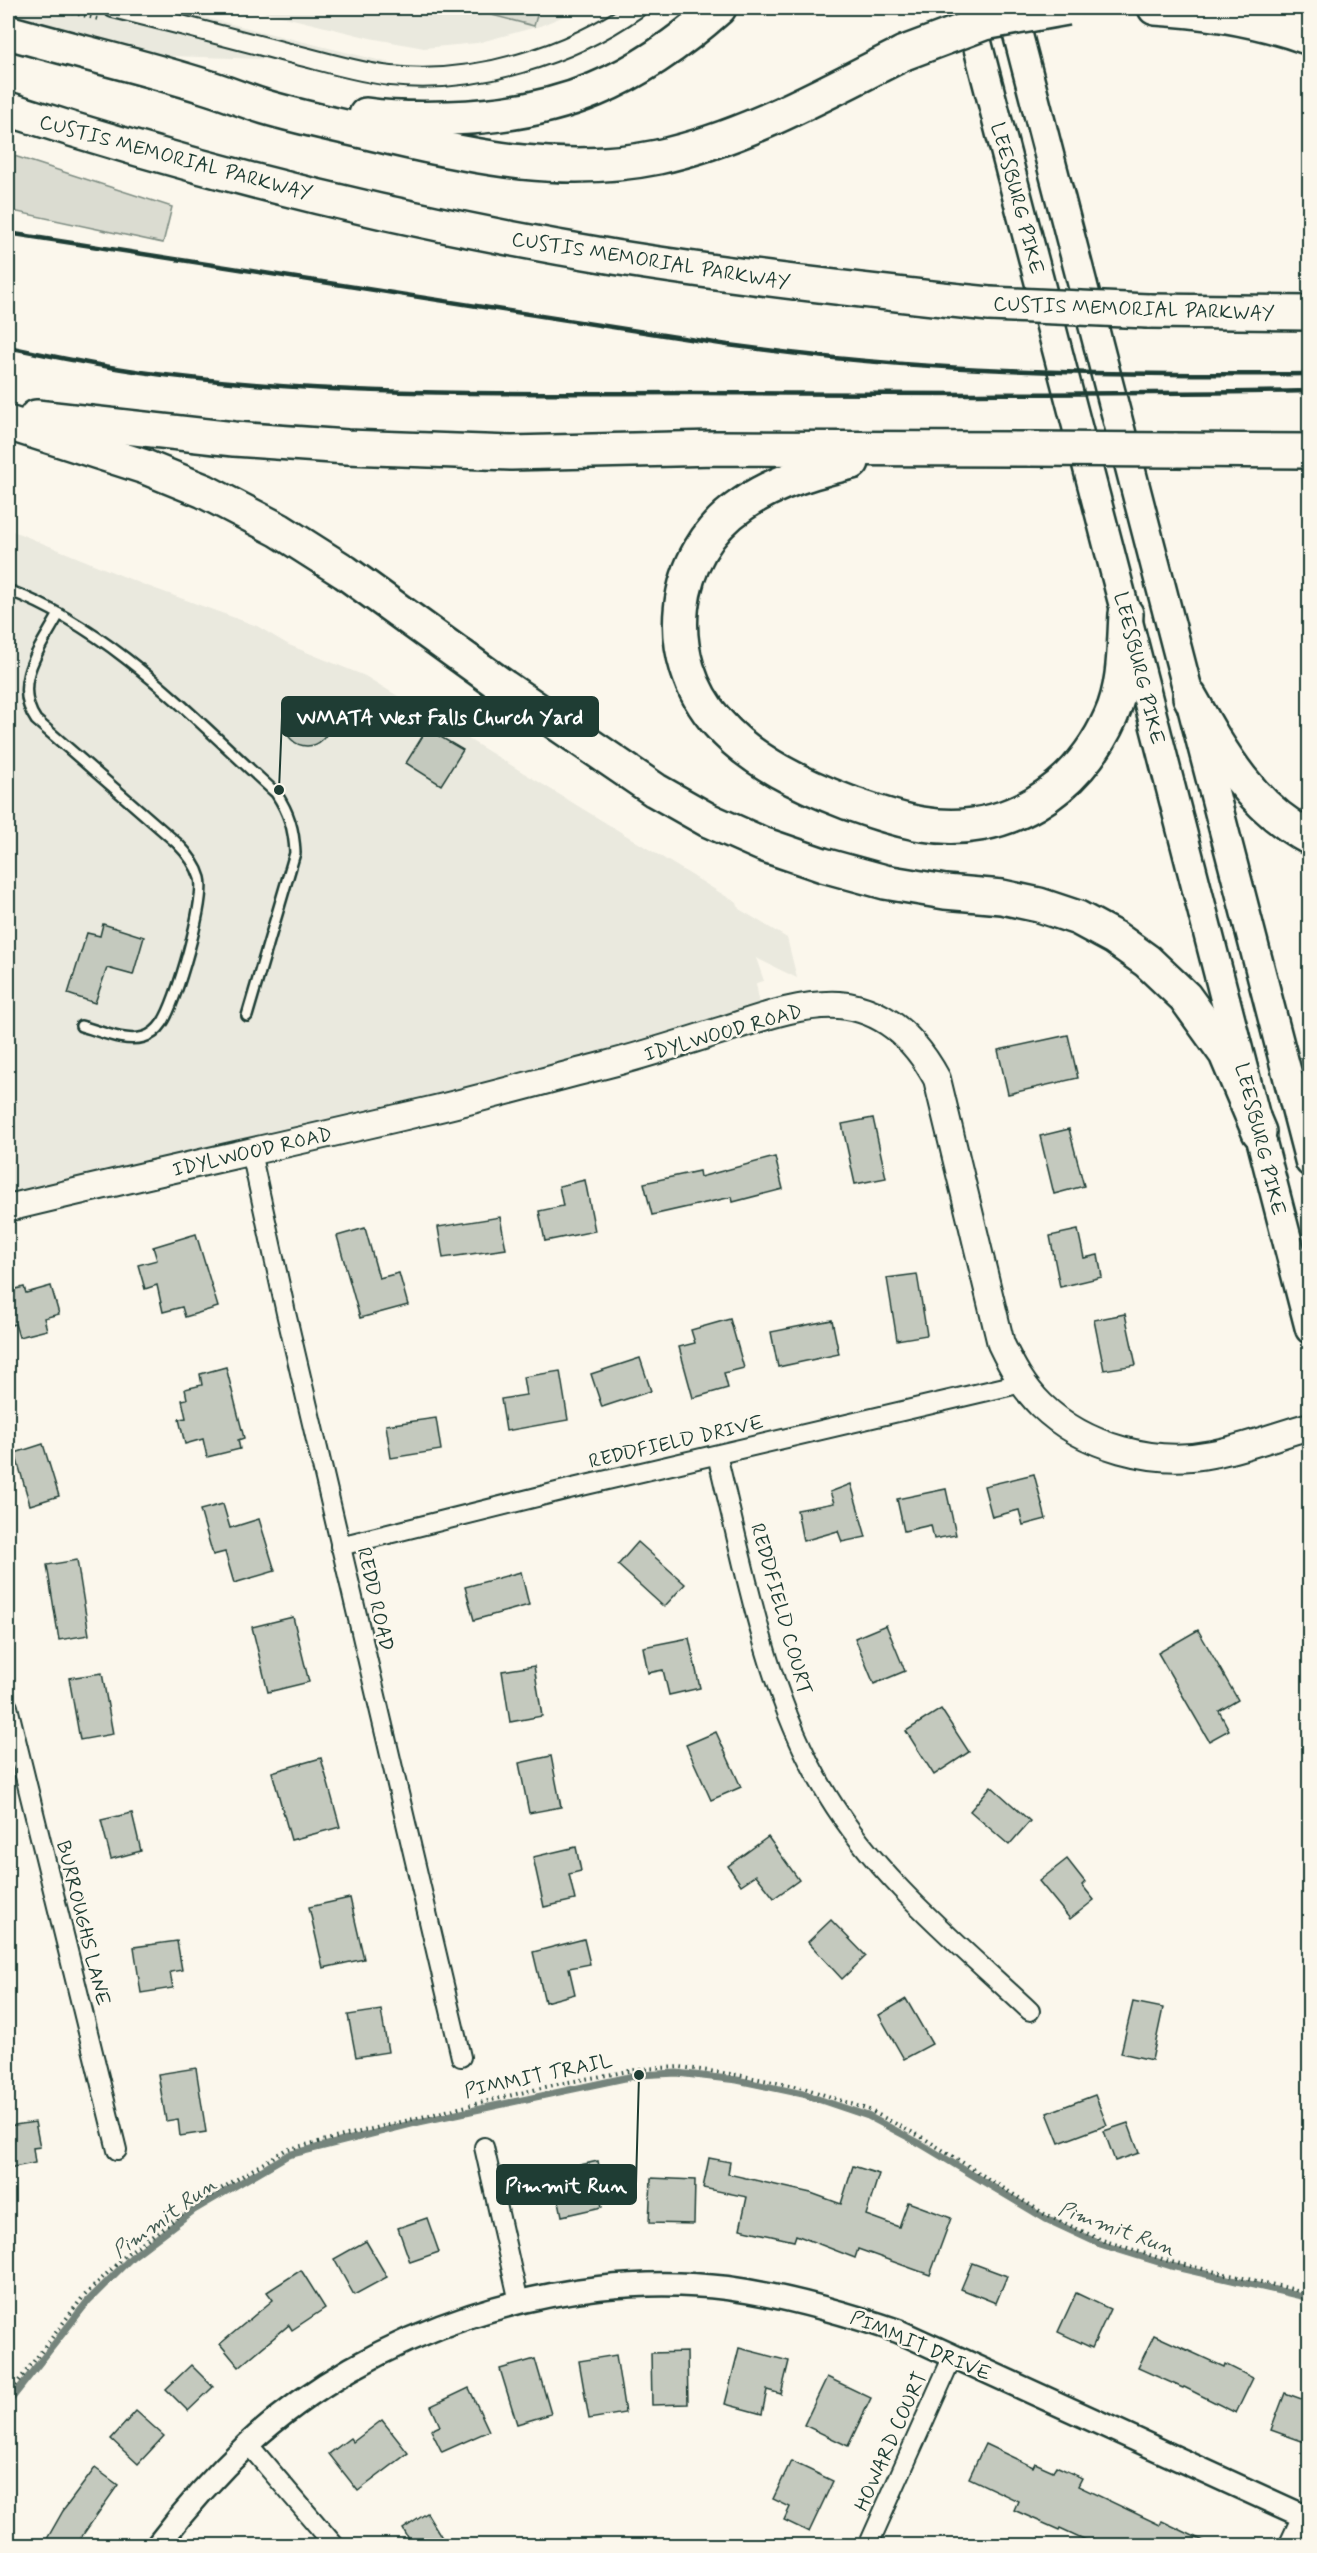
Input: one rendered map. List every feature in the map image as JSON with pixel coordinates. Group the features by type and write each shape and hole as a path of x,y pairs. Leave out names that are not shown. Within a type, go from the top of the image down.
{"highway":[{"path":"206,86 266,94 347,112 394,118 474,117 525,112 572,99 619,79 663,52 719,8"},
{"path":"8,32 206,86 265,107 457,153 521,164 585,165 656,157 722,139 793,109 904,53 984,23 1067,8"},
{"path":"1155,8 1200,10 1246,18 1310,38"},
{"path":"1297,8 1310,10"},
{"name":"CUSTIS MEMORIAL PARKWAY","path":"8,109 67,129 344,203 482,233 614,257 811,285 988,304 1148,311 1310,313"},
{"path":"8,414 234,439 347,447 511,453 715,448 1310,451"},
{"path":"8,423 145,467 204,491 279,530 345,572 504,687 655,790 708,820 762,844 823,865 885,882 945,892 1002,897 1039,905 1078,918 1115,938 1147,961 1185,997 1226,1054 1259,1132"},
{"path":"910,449 808,472 770,487 734,511 719,525 699,551 687,579 680,608 682,648 686,668 699,697 717,722 740,744 775,769 816,790 868,810 921,824 953,826 985,823 1016,814 1042,800 1065,783 1085,760 1111,715 1122,675 1126,614"},
{"path":"1190,697 1226,761 1263,805 1294,830 1310,838"}],"main road":[{"name":"LEESBURG PIKE","path":"968,8 1310,1329"},
{"name":"LEESBURG PIKE","path":"1011,8 1310,1162"},
{"name":"IDYLWOOD ROAD","path":"8,1208 429,1110 642,1055 770,1015 817,1005 841,1005 864,1010 888,1021 909,1038 926,1058 937,1079 1001,1344 1022,1383 1041,1406 1062,1423 1092,1439 1123,1451 1151,1457 1182,1458 1212,1454 1310,1426"}],"street":[{"path":"113,8 350,68 392,76 435,77 480,72 558,50 600,31 637,8"},
{"name":"REDD ROAD","path":"251,1152 340,1546 461,2057"},
{"name":"REDDFIELD DRIVE","path":"340,1546 573,1488 1022,1383"},
{"name":"REDDFIELD COURT","path":"717,1455 759,1629 806,1757 828,1797 897,1883 1030,2010"},
{"name":"BURROUGHS LANE","path":"8,1707 117,2150"},
{"path":"483,2147 519,2302"},
{"name":"PIMMIT DRIVE","path":"158,2546 213,2479 248,2444 313,2393 404,2341 455,2321 519,2302 566,2293 628,2286 725,2288 779,2296 840,2311 898,2331 1306,2517"},
{"name":"HOWARD COURT","path":"868,2546 953,2356"},
{"path":"248,2444 335,2546"},
{"path":"1288,2546 1306,2517"}],"lane":[{"path":"8,590 34,600 116,650 276,793 288,811 294,832 295,853 247,1016"},
{"path":"59,614 32,663 25,694 28,708 36,720 177,843 194,865 200,878 201,891 199,909 169,1011 161,1024 153,1033 131,1039 81,1026"}],"path":[{"name":"PIMMIT TRAIL","path":"8,2395 83,2297 128,2253 191,2207 285,2150 558,2084 640,2069 680,2067 804,2088 869,2110 925,2139 1046,2215 1102,2240 1172,2262 1310,2294"}],"shaded area":[{"path":"8,8 166,8 390,63 46,52 8,40"},
{"path":"248,8 583,8 540,26 477,43 424,48 370,38"},
{"path":"465,8 539,8 534,26"},
{"path":"8,154 172,207 163,243 8,210"},
{"path":"8,529 142,584 257,626 289,645 365,676 737,903 739,909 787,938 797,978 756,958 764,981 756,983 762,1017 8,1196"}],"building":[{"path":"307,702 322,709 329,724 322,739 307,746 292,739 285,724 292,709"},
{"path":"427,729 463,750 441,785 406,763"},
{"path":"103,924 144,937 133,975 107,968 95,1003 68,994 87,933 100,936"},
{"path":"1068,1035 1078,1078 1008,1094 998,1050"},
{"path":"873,1118 886,1178 855,1184 842,1124"},
{"path":"1069,1129 1084,1186 1054,1194 1040,1136"},
{"path":"775,1157 783,1189 733,1202 732,1197 652,1215 644,1183 699,1171 700,1177"},
{"path":"585,1180 595,1231 545,1241 539,1211 563,1206 559,1186"},
{"path":"500,1217 506,1249 443,1258 438,1227"},
{"path":"365,1228 379,1278 399,1273 408,1305 360,1318 337,1236"},
{"path":"1078,1230 1084,1258 1098,1255 1102,1277 1060,1287 1050,1236"},
{"path":"196,1234 218,1307 185,1317 182,1307 163,1312 157,1285 145,1289 138,1265 157,1260 153,1247"},
{"path":"917,1274 927,1335 897,1340 887,1278"},
{"path":"51,1286 59,1314 44,1318 47,1330 19,1337 15,1324 11,1325 8,1312 8,1291 24,1287 26,1293"},
{"path":"1125,1314 1136,1365 1104,1370 1094,1320"},
{"path":"730,1319 744,1368 724,1373 728,1388 693,1398 679,1347 695,1343 691,1330"},
{"path":"832,1320 839,1354 778,1367 771,1332"},
{"path":"640,1358 651,1391 602,1407 591,1374"},
{"path":"226,1367 244,1438 238,1440 240,1449 207,1457 203,1439 185,1444 179,1419 186,1418 182,1400 187,1399 185,1389 202,1385 200,1374"},
{"path":"560,1371 568,1420 506,1431 501,1399 526,1395 523,1377"},
{"path":"436,1418 441,1450 391,1458 386,1425"},
{"path":"43,1444 59,1496 30,1505 15,1453"},
{"path":"1034,1474 1046,1519 1023,1525 1019,1510 992,1517 984,1486"},
{"path":"851,1484 866,1537 842,1542 838,1531 803,1541 797,1510 834,1503 830,1492"},
{"path":"946,1489 956,1535 934,1539 931,1525 904,1531 897,1499"},
{"path":"223,1504 230,1528 259,1519 275,1571 234,1583 225,1552 213,1555 200,1510"},
{"path":"638,1542 685,1584 664,1607 618,1565"},
{"path":"77,1560 89,1635 59,1640 47,1565"},
{"path":"521,1572 529,1605 474,1620 465,1587"},
{"path":"293,1617 309,1682 268,1692 252,1627"},
{"path":"886,1625 905,1671 874,1684 855,1638"},
{"path":"1198,1630 1238,1700 1219,1711 1229,1730 1209,1741 1158,1653"},
{"path":"689,1638 700,1688 669,1695 663,1670 648,1673 643,1647"},
{"path":"534,1666 542,1716 510,1722 502,1671"},
{"path":"102,1673 113,1734 80,1740 69,1678"},
{"path":"941,1709 969,1752 934,1775 906,1731"},
{"path":"716,1732 741,1787 711,1800 686,1745"},
{"path":"551,1756 561,1807 529,1813 519,1763"},
{"path":"321,1758 340,1827 291,1840 272,1772"},
{"path":"991,1786 1030,1821 1009,1845 970,1811"},
{"path":"132,1813 141,1851 111,1859 101,1820"},
{"path":"768,1837 799,1880 774,1898 756,1875 741,1885 728,1866"},
{"path":"576,1847 581,1871 569,1874 575,1900 544,1907 533,1857"},
{"path":"1067,1859 1085,1882 1082,1885 1094,1900 1070,1919 1039,1881"},
{"path":"350,1898 364,1959 323,1968 309,1907"},
{"path":"831,1920 866,1956 842,1979 808,1942"},
{"path":"584,1939 590,1964 569,1968 575,1994 545,2002 533,1952"},
{"path":"177,1941 182,1970 170,1972 173,1988 141,1993 134,1947"},
{"path":"906,1999 932,2044 904,2059 879,2015"},
{"path":"1133,2002 1163,2008 1152,2060 1121,2053"},
{"path":"381,2010 388,2052 356,2057 348,2015"},
{"path":"196,2068 206,2132 180,2136 178,2119 166,2121 158,2074"},
{"path":"1095,2095 1107,2125 1059,2143 1047,2113"},
{"path":"35,2122 40,2147 33,2148 35,2163 8,2168 8,2126"},
{"path":"1128,2123 1139,2153 1115,2161 1104,2131"},
{"path":"709,2158 730,2162 728,2174 811,2193 841,2204 853,2166 879,2174 866,2215 899,2227 908,2202 951,2218 930,2275 858,2249 855,2258 796,2235 794,2241 740,2229 747,2197 703,2188"},
{"path":"598,2161 602,2181 597,2182 602,2207 562,2216 553,2171"},
{"path":"651,2178 695,2180 694,2224 649,2223"},
{"path":"427,2218 439,2252 410,2262 398,2228"},
{"path":"366,2241 387,2277 354,2295 334,2259"},
{"path":"972,2263 1007,2276 996,2303 961,2289"},
{"path":"301,2270 325,2308 292,2330 289,2325 239,2367 220,2344 273,2300 267,2292"},
{"path":"1076,2293 1110,2309 1092,2348 1058,2332"},
{"path":"1154,2335 1253,2378 1236,2413 1184,2387 1138,2368"},
{"path":"739,2348 789,2361 781,2394 767,2390 762,2414 725,2404"},
{"path":"687,2352 688,2404 652,2405 651,2353"},
{"path":"616,2355 625,2413 589,2419 579,2361"},
{"path":"535,2359 551,2414 517,2424 500,2369"},
{"path":"191,2365 213,2387 188,2411 166,2389"},
{"path":"827,2377 871,2398 848,2446 804,2425"},
{"path":"469,2388 489,2431 442,2452 431,2430 440,2426 431,2406"},
{"path":"1285,2393 1310,2402 1310,2444 1271,2430"},
{"path":"136,2411 164,2436 138,2464 111,2439"},
{"path":"382,2420 408,2453 358,2491 329,2454 350,2438 353,2442"},
{"path":"985,2444 1033,2467 1035,2463 1053,2471 1056,2466 1082,2478 1078,2486 1160,2525 1162,2521 1214,2546 1099,2546 1014,2510 1018,2501 969,2478"},
{"path":"791,2461 833,2481 809,2532 784,2520 790,2507 773,2499"},
{"path":"95,2468 118,2485 75,2546 43,2546 63,2511"},
{"path":"427,2513 447,2546 413,2546 403,2529"}],"waterway":[{"name":"Pimmit Run","path":"8,2403 88,2301 132,2257 194,2210 288,2155 419,2122 639,2075 677,2073 737,2080 803,2094 868,2116 921,2144 1046,2219 1100,2244 1171,2266 1310,2298"}],"railway":[{"path":"8,233 728,345 830,357 1019,371 1135,374 1310,374"},
{"path":"8,347 160,374 246,383 373,391 1002,394 1310,391"}],"place":[{"name":"WMATA West Falls Church Yard","path":"279,790"},
{"name":"Pimmit Run","path":"639,2075"}]}
